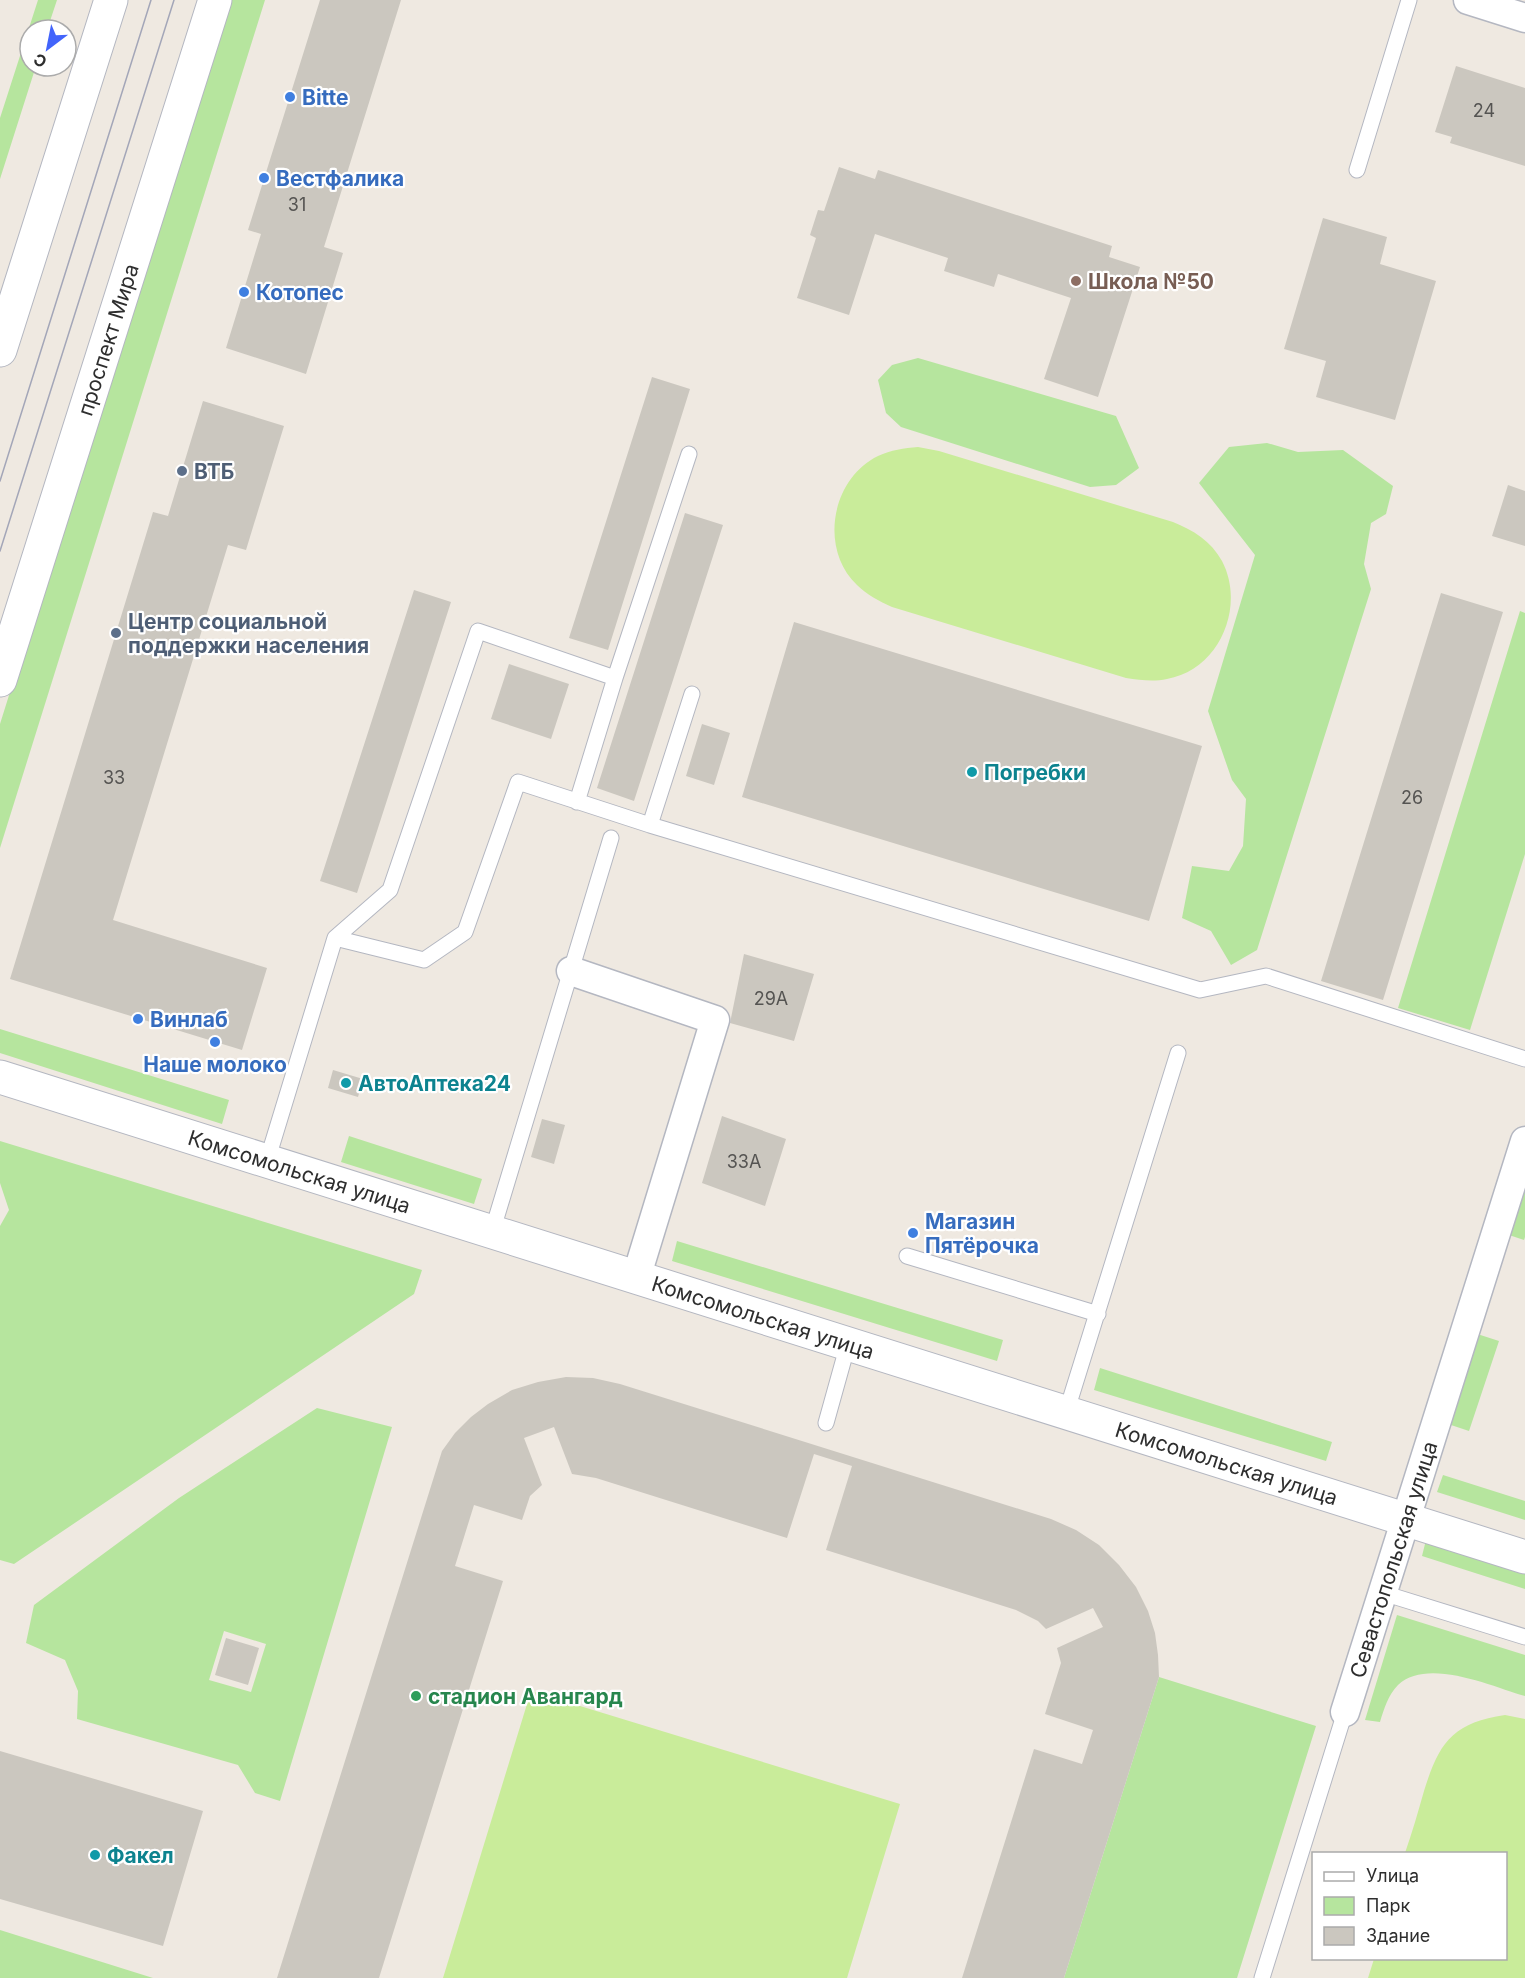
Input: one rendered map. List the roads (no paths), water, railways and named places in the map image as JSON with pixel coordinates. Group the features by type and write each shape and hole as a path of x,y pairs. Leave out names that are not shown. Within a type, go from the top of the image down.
{"street":[{"path":"0,350 5,314 111,0"},
{"name":"проспект Мира","path":"0,680 214,0"},
{"path":"1468,0 1521,11"},
{"path":"571,971 715,1020 636,1278"},
{"name":"Комсомольская улица","path":"0,1077 1525,1557"},
{"name":"Севастопольская улица","path":"1345,1712 1525,1141"}],"lane":[{"path":"1357,170 1409,0"},
{"path":"576,802 689,454"},
{"path":"267,1161 335,938 390,890 478,631 615,678"},
{"path":"650,825 692,694"},
{"path":"335,938 424,960 465,932 518,782 650,825 1200,990 1266,976 1525,1059"},
{"path":"492,1232 611,838"},
{"path":"1066,1413 1178,1053"},
{"path":"907,1256 1098,1314"},
{"path":"826,1423 848,1344"},
{"path":"1383,1593 1525,1636"},
{"name":"Севастопольская улица","path":"1262,1978 1345,1712"}],"tram line":[{"path":"0,481 151,0"},
{"path":"0,551 174,0"}],"place":[{"name":"Bitte","path":"290,97"},
{"name":"Вестфалика","path":"264,178"},
{"name":"Школа №50","path":"1076,281"},
{"name":"Котопес","path":"244,292"},
{"name":"ВТБ","path":"182,471"},
{"name":"Центр социальной поддержки населения","path":"116,633"},
{"name":"Погребки","path":"972,772"},
{"name":"Винлаб","path":"138,1019"},
{"name":"Наше молоко","path":"215,1042"},
{"name":"АвтоАптека24","path":"346,1083"},
{"name":"Магазин Пятёрочка","path":"913,1233"},
{"name":"стадион Авангард","path":"416,1696"},
{"name":"Факел","path":"95,1855"}]}
